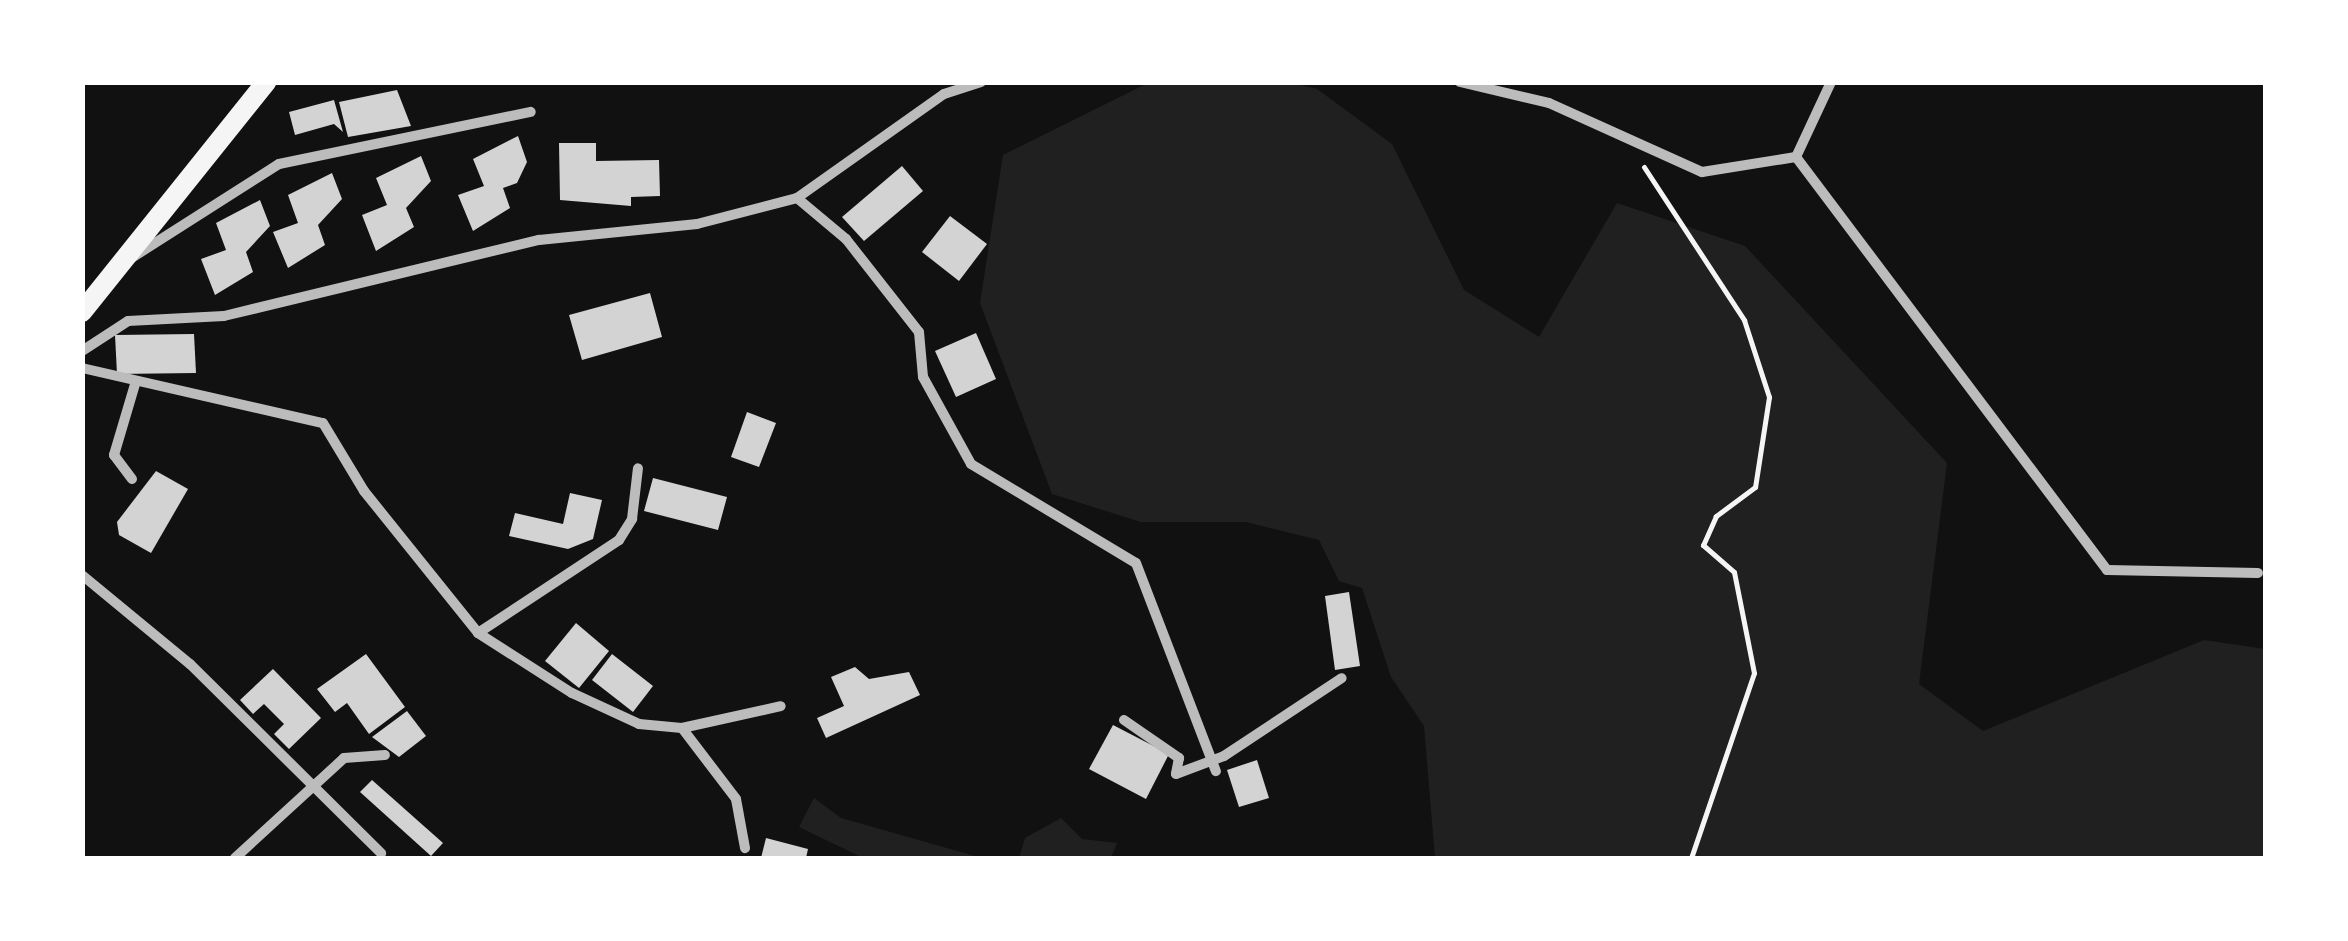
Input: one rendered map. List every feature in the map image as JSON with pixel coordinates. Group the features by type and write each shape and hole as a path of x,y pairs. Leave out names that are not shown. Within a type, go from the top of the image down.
{"main road":[{"path":"82,293 252,82"},
{"path":"82,312 266,82"}],"street":[{"path":"82,351 128,321 224,316 539,240 697,224 797,198 944,94 980,82"},
{"path":"1460,82 1549,103 1702,172 1796,157"},
{"path":"1796,157 1830,82"},
{"path":"115,269 279,164 531,112"},
{"path":"1796,157 2108,570 2258,573"},
{"path":"797,198 846,239 919,332 924,377 972,464 1136,563 1215,766"},
{"path":"82,368 135,384 323,423 364,491 478,633 572,694 639,724 682,728 781,706"},
{"path":"132,479 114,455 135,384"},
{"path":"478,633 619,540 632,519 638,468"},
{"path":"82,574 381,854"},
{"path":"1124,720 1179,758 1176,774 1215,766 1342,678"},
{"path":"682,728 736,799 745,848"},
{"path":"236,858 344,758 386,755"}],"path":[{"path":"1624,136 1744,320 1769,397 1756,487 1716,516 1703,546 1734,572 1754,673 1691,858"}],"shaded area":[{"path":"1289,82 1317,89 1392,144 1464,290 1539,337 1617,203 1745,246 1947,463 1919,684 1983,731 2204,640 2265,649 2265,858 1435,858 1424,726 1391,677 1362,588 1339,581 1319,540 1246,522 1141,522 1052,494 980,303 1003,155 1148,83"},
{"path":"814,798 841,818 982,858 863,858 799,827"},
{"path":"1061,818 1082,839 1117,843 1111,858 1019,858 1025,838"}],"building":[{"path":"397,90 411,126 348,137 339,102"},
{"path":"334,100 343,132 334,124 295,135 289,112"},
{"path":"518,136 527,162 517,183 503,188 510,208 473,231 458,195 484,186 473,159"},
{"path":"559,143 596,143 596,161 659,160 660,196 631,197 631,206 560,200"},
{"path":"421,156 431,181 406,208 414,227 376,251 362,215 387,205 376,178"},
{"path":"902,166 923,191 864,241 842,217"},
{"path":"332,173 342,199 318,225 325,245 288,268 273,232 298,223 288,195"},
{"path":"260,200 270,226 246,252 253,272 215,295 201,259 226,250 216,223"},
{"path":"950,216 987,244 959,281 922,252"},
{"path":"650,293 662,337 582,360 569,315"},
{"path":"976,333 996,379 956,397 935,351"},
{"path":"194,334 196,373 117,374 115,335"},
{"path":"747,412 776,423 759,467 731,457"},
{"path":"156,471 188,489 151,553 119,535 117,522"},
{"path":"653,478 727,497 718,530 644,511"},
{"path":"570,493 602,500 593,539 568,549 509,536 515,513 563,524"},
{"path":"1349,592 1360,666 1335,670 1325,596"},
{"path":"576,623 609,651 579,688 545,661"},
{"path":"366,654 405,707 369,734 347,703 335,712 317,689"},
{"path":"612,654 653,686 633,712 592,680"},
{"path":"855,667 869,679 909,672 920,695 826,738 817,718 844,706 831,677"},
{"path":"273,669 321,718 289,749 274,734 284,724 264,704 253,714 240,700"},
{"path":"407,711 426,736 399,757 372,737"},
{"path":"1113,725 1169,754 1146,799 1089,769"},
{"path":"1257,760 1269,798 1239,807 1227,770"},
{"path":"372,780 443,843 431,856 360,792"},
{"path":"766,838 808,849 806,858 761,858"}]}
